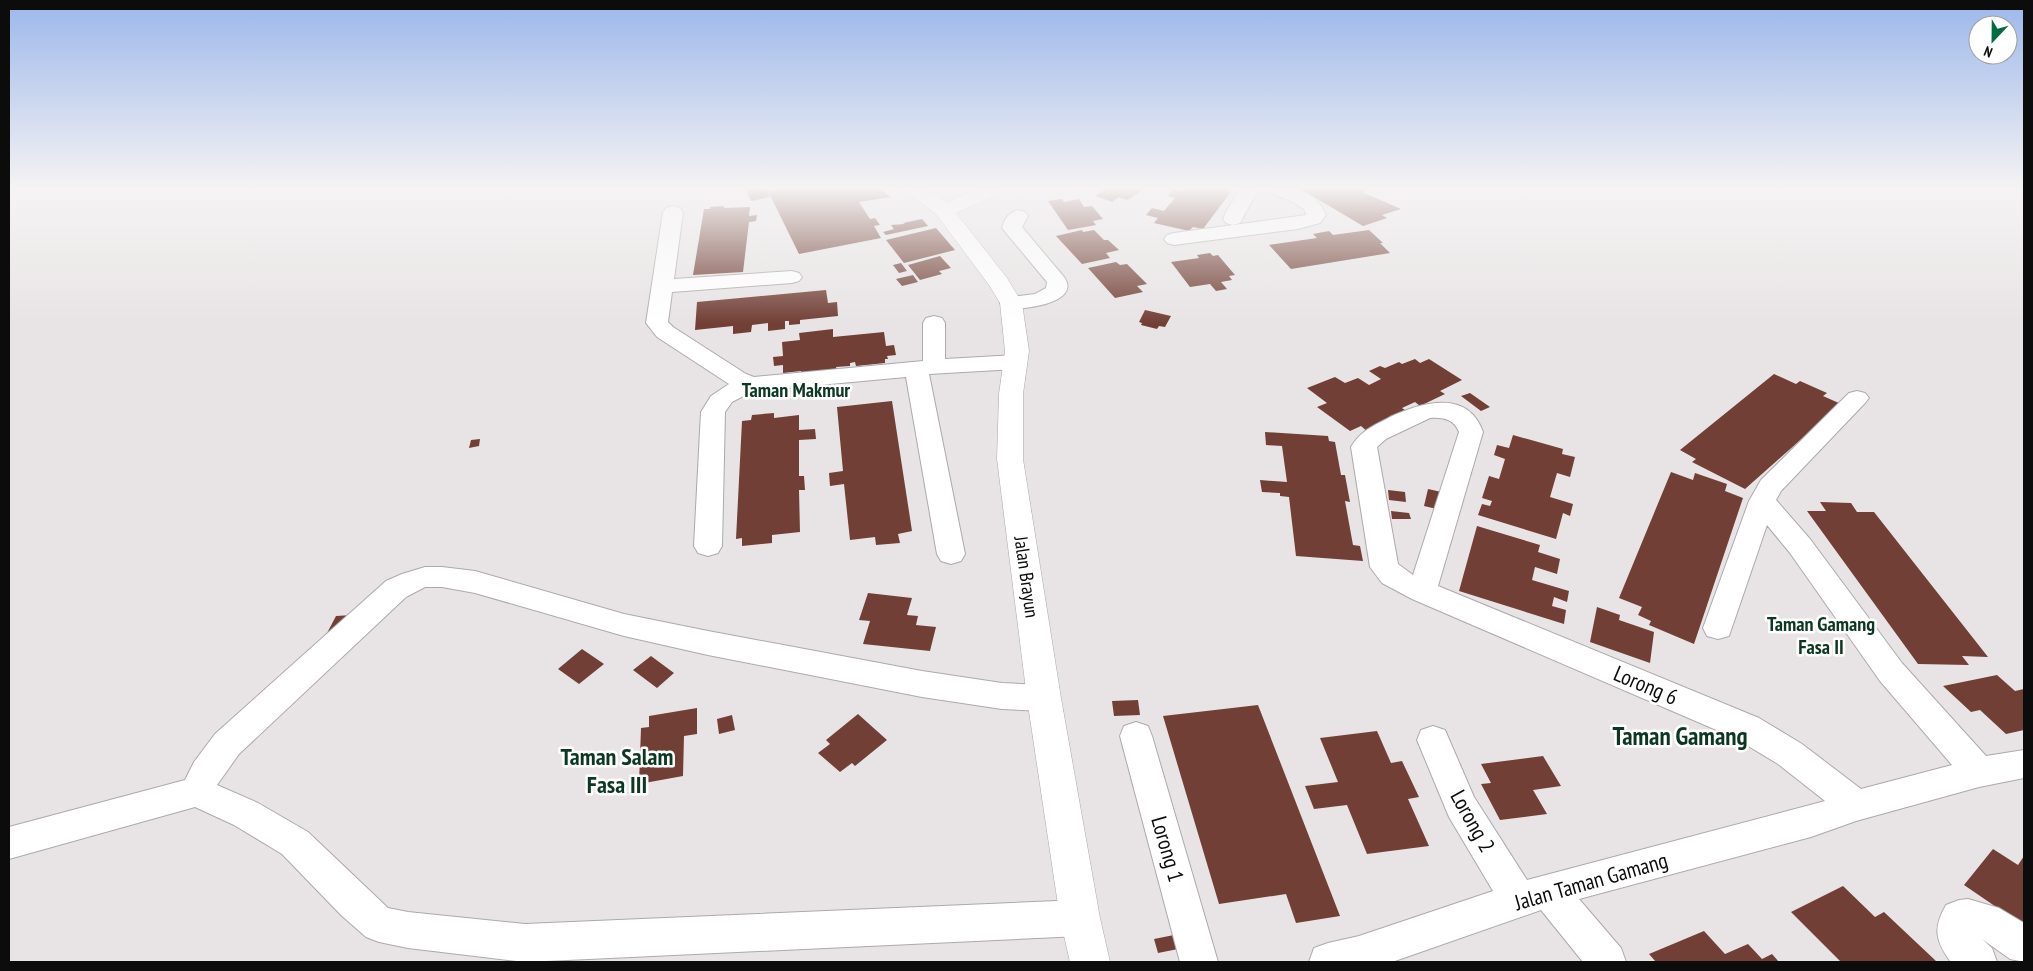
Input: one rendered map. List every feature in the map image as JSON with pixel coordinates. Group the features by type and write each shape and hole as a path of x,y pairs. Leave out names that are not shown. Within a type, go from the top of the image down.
{"main road":[{"name":"Jalan Brayun","path":"961,233 999,283 1011,303 1016,335 1016,362 1011,394 1010,459 1044,698 1080,918 1090,962"}],"street":[{"path":"670,233 657,318 660,328 738,379 752,384"},
{"path":"1011,303 1049,296 1056,291 1058,286 1058,282 1017,233"},
{"path":"1174,239 1218,233"},
{"path":"662,286 792,277"},
{"path":"934,323 925,368 951,554"},
{"path":"708,546 715,405 737,388 752,384 925,368 1016,362"},
{"path":"1718,628 1762,501 1777,479 1856,398"},
{"name":"Lorong 6","path":"1422,590 1471,432 1470,426 1461,416 1444,410 1425,411 1373,435 1367,440 1364,447 1384,567 1395,579 1747,728 1776,743 1856,806"},
{"path":"1762,501 1800,546 1891,672 1979,772"},
{"path":"196,792 206,772 227,744 396,590 412,581 425,577 442,577 475,582 624,625 708,643 922,684 1002,696 1044,698"},
{"name":"Lorong 1","path":"1136,736 1199,962"},
{"name":"Lorong 2","path":"1433,740 1461,806 1533,895 1607,962"},
{"name":"Jalan Taman Gamang","path":"1328,962 1359,955 1533,895 1811,821 1856,806 1979,772 2024,764"},
{"path":"9,843 196,792 246,814 295,843 354,902 379,924 408,930 525,943 1080,918"},
{"path":"1978,962 1961,946 1956,937 1954,929 1959,918 1976,918 1986,921 2024,946"}],"building":[{"path":"700,233 748,233 743,272 693,275"},
{"path":"789,233 878,233 881,238 799,254"},
{"path":"914,233 941,233 955,250 904,263 886,240"},
{"path":"1068,233 1097,233 1119,250 1106,253 1110,258 1082,264 1056,236"},
{"path":"1317,233 1331,233 1333,235 1373,233 1390,253 1291,269 1269,245 1317,238 1313,234"},
{"path":"1210,253 1213,256 1218,255 1235,275 1229,276 1232,280 1221,282 1227,289 1216,291 1210,284 1190,287 1171,262 1199,258 1197,255"},
{"path":"940,256 951,268 939,271 942,274 920,280 908,265"},
{"path":"1116,262 1120,265 1127,264 1147,284 1137,286 1143,292 1115,298 1088,268"},
{"path":"901,263 907,271 899,273 893,265"},
{"path":"913,275 918,282 902,286 896,279"},
{"path":"826,290 828,303 837,302 838,316 800,320 800,324 789,325 789,321 785,321 785,329 768,331 768,323 752,325 751,332 733,334 733,326 695,330 697,302"},
{"path":"1145,310 1171,316 1165,327 1159,326 1157,329 1141,325 1142,323 1139,322"},
{"path":"833,329 833,337 884,332 886,346 894,345 896,355 887,356 888,359 885,359 885,363 856,366 855,362 850,363 850,366 836,367 837,370 783,373 783,365 774,366 773,357 783,356 782,342 800,340 799,333"},
{"path":"1415,359 1420,363 1429,359 1462,380 1440,391 1445,394 1420,406 1415,402 1402,408 1409,413 1368,432 1361,426 1350,431 1317,407 1327,403 1307,388 1335,377 1345,383 1358,378 1369,385 1381,379 1369,371 1380,366 1385,368 1399,362 1402,364"},
{"path":"1774,374 1796,384 1800,381 1827,393 1823,396 1841,404 1745,489 1692,462 1696,459 1680,450"},
{"path":"1470,393 1490,407 1481,411 1461,396"},
{"path":"892,401 912,531 898,534 900,543 876,545 875,537 850,540 844,484 830,486 829,473 843,471 837,407"},
{"path":"774,413 774,418 799,415 799,430 815,429 816,439 799,440 799,476 804,476 805,490 799,490 800,532 772,535 772,543 742,546 742,538 736,539 742,421 751,420 752,415"},
{"path":"1265,432 1328,436 1329,441 1335,442 1341,475 1345,475 1350,502 1345,501 1353,545 1360,546 1363,561 1296,556 1289,497 1280,496 1280,493 1262,492 1260,480 1287,482 1282,446 1266,445"},
{"path":"1513,435 1563,449 1562,454 1575,457 1570,477 1557,473 1550,497 1573,504 1570,516 1563,513 1556,539 1478,515 1482,504 1490,506 1492,501 1482,498 1489,476 1499,479 1505,459 1494,455 1497,445 1509,448"},
{"path":"480,439 479,446 469,448 471,440"},
{"path":"1671,472 1693,480 1695,473 1727,484 1725,491 1743,498 1694,644 1649,625 1651,621 1638,615 1642,607 1619,598"},
{"path":"1428,489 1446,493 1441,510 1424,506"},
{"path":"1388,490 1405,492 1406,502 1389,500"},
{"path":"1820,502 1851,503 1857,512 1874,512 1988,657 1962,656 1969,665 1918,664 1807,511 1826,511"},
{"path":"1391,511 1409,513 1411,519 1392,519"},
{"path":"1477,526 1540,545 1538,552 1560,559 1557,574 1535,567 1532,580 1569,591 1567,602 1554,597 1552,606 1566,610 1564,624 1459,591"},
{"path":"868,593 912,598 907,615 918,616 916,625 936,627 930,651 863,644 870,621 859,620"},
{"path":"1597,607 1620,615 1619,620 1654,632 1650,663 1590,642"},
{"path":"352,615 325,637 336,616"},
{"path":"582,649 604,664 579,684 558,669"},
{"path":"651,656 674,673 657,688 633,670"},
{"path":"1997,675 2015,691 2024,689 2024,730 2006,734 1980,710 1971,712 1943,686"},
{"path":"1138,700 1140,715 1114,716 1112,701"},
{"path":"1258,705 1340,916 1296,923 1286,894 1219,904 1163,716"},
{"path":"697,708 697,734 684,736 683,776 639,784 641,728 649,727 649,716"},
{"path":"858,714 887,740 855,766 852,763 840,772 818,753 830,744 826,740"},
{"path":"732,715 735,730 719,734 717,719"},
{"path":"1377,731 1391,763 1402,761 1419,797 1408,799 1429,846 1367,854 1347,805 1314,809 1305,786 1338,782 1320,738"},
{"path":"1543,756 1561,786 1533,790 1547,814 1500,820 1481,784 1491,783 1481,764"},
{"path":"1993,849 2018,865 2024,856 2024,926 1964,885"},
{"path":"1843,886 1875,917 1884,912 1936,961 1841,962 1791,912"},
{"path":"1704,931 1725,954 1748,944 1762,959 1772,954 1779,962 1656,962 1649,954"},
{"path":"1174,935 1178,949 1158,953 1154,939"}],"district":[{"name":"Taman Makmur","path":"796,390"},
{"name":"Taman Gamang Fasa II","path":"1821,636"},
{"name":"Taman Gamang","path":"1680,736"},
{"name":"Taman Salam Fasa III","path":"617,771"}]}
